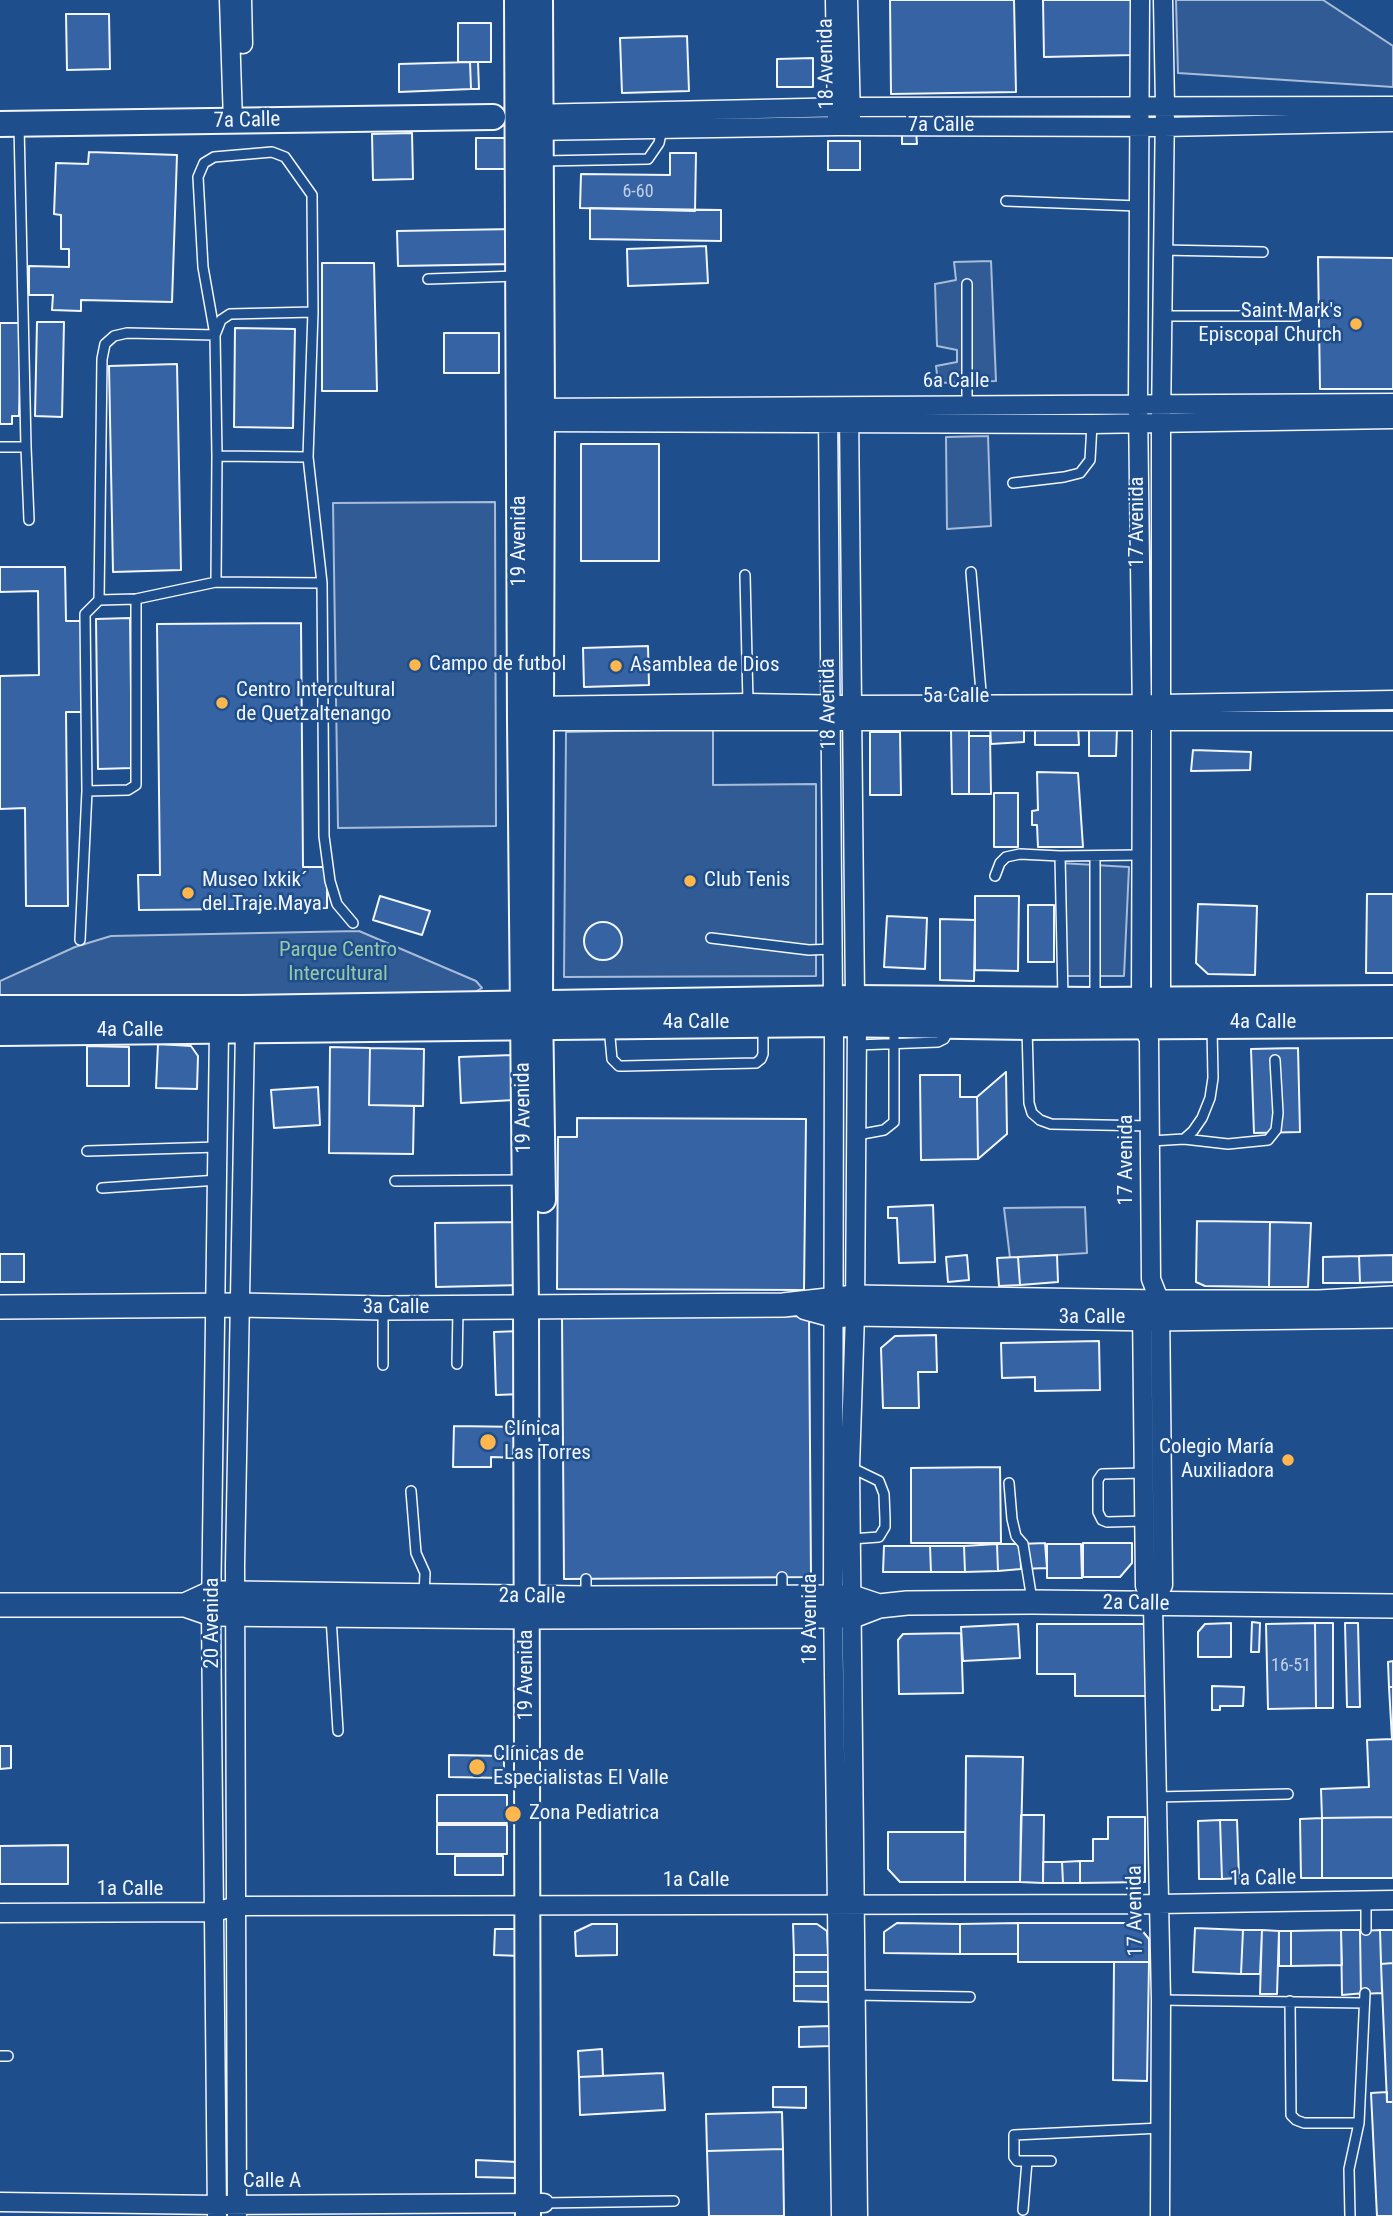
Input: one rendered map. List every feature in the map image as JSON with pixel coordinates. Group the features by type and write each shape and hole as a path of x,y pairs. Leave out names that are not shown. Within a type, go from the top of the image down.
{"main road":[{"name":"19 Avenida","path":"517,0 530,122 541,161 531,415 536,2209"},
{"name":"19 Avenida","path":"531,415 520,276 540,0"},
{"name":"7a Calle","path":"10,124 493,117"},
{"name":"4a Calle","path":"0,1010 244,1010 847,1018 894,1034 952,1023 1027,1025 1393,1000"},
{"name":"4a Calle","path":"0,1031 232,1030 531,1015 608,1025 763,1023 1063,1001 1095,1002 1151,1018 1212,1023 1393,1023"}],"street":[{"path":"229,0 238,122"},
{"path":"238,122 242,0"},
{"name":"18 Avenida","path":"835,0 844,107"},
{"name":"18 Avenida","path":"844,126 848,0"},
{"name":"17 Avenida","path":"1140,0 1140,855 1151,1018"},
{"name":"17 Avenida","path":"1160,2216 1161,2000 1153,1605 1145,1586 1145,1473 1151,1310 1151,1018 1161,712 1161,316 1165,105 1163,0"},
{"name":"7a Calle","path":"530,122 844,107 1393,106"},
{"name":"7a Calle","path":"493,117 530,122 662,128 1164,127 1393,122"},
{"name":"6a Calle","path":"967,414 1092,424 1138,423 1161,414 1393,403"},
{"name":"6a Calle","path":"531,415 967,414 1138,405 1161,414 1393,419"},
{"name":"18 Avenida","path":"841,2216 846,1904 843,1607 851,713 849,415"},
{"name":"18 Avenida","path":"828,416 833,949 847,1018 857,1135 845,1306 851,1539 843,1607"},
{"name":"5a Calle","path":"1161,712 1393,700"},
{"name":"5a Calle","path":"531,714 748,703 831,712"},
{"name":"5a Calle","path":"851,713 982,704 1142,712"},
{"name":"5a Calle","path":"531,714 1161,712 1393,721"},
{"name":"20 Avenida","path":"217,2211 211,1604 214,1306 218,1147 232,1030"},
{"name":"20 Avenida","path":"232,1030 240,1305 235,1604 237,2211"},
{"name":"3a Calle","path":"1318,1310 1393,1298"},
{"name":"3a Calle","path":"0,1307 240,1305 787,1309 845,1306 1318,1310 1393,1316"},
{"name":"17 Avenida","path":"1151,1310 1163,1585 1153,1605"},
{"name":"2a Calle","path":"0,1605 235,1604 424,1596 535,1606 586,1588 782,1588 843,1607"},
{"name":"2a Calle","path":"235,1604 331,1617 535,1606 843,1607 907,1603 1032,1602 1393,1606"},
{"name":"1a Calle","path":"0,1913 214,1912 237,1906 1158,1904 1393,1900"},
{"name":"18 Avenida","path":"846,1904 855,1995 858,2216"},
{"name":"Calle A","path":"0,2202 217,2211 536,2209"}],"lane":[{"path":"10,124 29,520"},
{"path":"541,161 648,159 659,144 662,128"},
{"path":"216,582 215,335 203,267 198,177 204,163 214,157 272,152 285,157 312,194 313,312 308,457 322,583 324,836 330,881 337,904 353,923"},
{"path":"1006,201 1138,206"},
{"path":"1162,250 1263,252"},
{"path":"428,279 520,276"},
{"path":"967,284 967,414"},
{"path":"215,335 221,320 230,314 313,312"},
{"path":"1161,316 1297,316"},
{"path":"99,600 102,359 105,344 114,336 127,333 215,335"},
{"path":"1013,483 1080,473 1090,460 1092,424"},
{"path":"0,447 26,447"},
{"path":"217,456 308,457"},
{"path":"971,572 982,704"},
{"path":"746,575 748,703"},
{"path":"80,940 87,791 85,614 99,600 136,598 216,582 322,583"},
{"path":"87,791 128,790 136,785 136,598"},
{"path":"995,876 1000,863 1006,857 1020,854 1140,855"},
{"path":"1060,856 1063,1001"},
{"path":"1095,856 1095,1002"},
{"path":"711,939 809,950 833,949"},
{"path":"608,1025 612,1059 619,1066 624,1066 756,1063 763,1054 763,1023"},
{"path":"1184,1139 1202,1118 1210,1098 1213,1078 1212,1023"},
{"path":"1027,1025 1029,1103 1032,1114 1051,1124 1151,1133 1228,1144 1268,1140 1276,1130 1279,1113 1275,1060"},
{"path":"857,1135 884,1130 894,1122 894,1034"},
{"path":"87,1151 218,1147"},
{"path":"102,1188 218,1180"},
{"path":"395,1181 534,1180"},
{"path":"383,1308 383,1365"},
{"path":"457,1364 458,1308"},
{"path":"850,1467 879,1482 884,1494 885,1519 885,1527 879,1536 851,1539"},
{"path":"1145,1473 1102,1474 1098,1480 1098,1512 1102,1520 1107,1522 1145,1521"},
{"path":"1009,1483 1012,1519 1016,1536 1023,1544 1032,1602"},
{"path":"411,1491 416,1553 425,1573 424,1596"},
{"path":"331,1617 338,1731"},
{"path":"1156,1797 1288,1794"},
{"path":"1366,1900 1366,1930"},
{"path":"855,1995 970,1997"},
{"path":"1161,2000 1290,2001 1365,1998 1359,2123 1349,2169 1350,2216"},
{"path":"1290,2001 1291,2115 1304,2123 1359,2123"},
{"path":"1051,2161 1017,2161 1014,2135 1161,2128"},
{"path":"1023,2210 1027,2161"},
{"path":"536,2209 674,2201"}],"shaded area":[{"path":"1176,0 1323,0 1393,46 1393,87 1178,73"},
{"path":"991,261 996,381 938,383 936,366 957,362 957,350 937,346 935,284 956,280 954,262"},
{"path":"988,436 991,526 947,529 946,437"},
{"name":"Campo de futbol","path":"495,502 496,826 338,828 333,503"},
{"name":"Club Tenis","path":"713,729 713,785 816,784 816,976 564,977 566,732"},
{"path":"1060,863 1129,867 1124,976 1063,976"},
{"name":"Parque Centro Intercultural","path":"359,931 476,981 482,988 473,993 191,998 0,996 0,981 75,947 111,936"},
{"path":"1085,1207 1087,1253 1010,1258 1004,1208"}],"building":[{"path":"890,0 1014,0 1016,92 891,94"},
{"path":"1043,0 1131,0 1132,55 1044,57"},
{"path":"66,14 109,14 110,69 67,70"},
{"path":"458,23 491,23 491,62 458,62"},
{"path":"687,36 689,91 622,93 620,38"},
{"path":"813,58 813,87 777,87 777,59"},
{"path":"470,62 478,62 479,89 471,89"},
{"path":"470,62 471,89 399,92 399,64"},
{"path":"902,131 916,131 917,144 902,144"},
{"path":"412,133 413,179 373,180 372,134"},
{"path":"476,138 509,138 517,169 476,169"},
{"path":"828,141 860,141 860,170 828,170"},
{"path":"89,152 177,155 172,302 81,300 81,311 52,310 53,295 29,295 29,266 69,267 69,249 61,249 61,215 54,214 56,163 88,164"},
{"path":"670,153 696,153 695,211 580,208 581,174 670,175"},
{"path":"590,208 721,210 721,241 590,239"},
{"path":"515,229 515,264 398,266 397,231"},
{"path":"706,246 708,283 628,286 627,249"},
{"name":"Saint Mark's Episcopal Church","path":"1318,257 1393,258 1393,389 1320,389"},
{"path":"322,263 374,263 377,391 322,391"},
{"path":"37,322 64,322 62,417 35,416"},
{"path":"0,323 21,323 19,416 12,416 12,424 0,424"},
{"path":"235,328 295,329 293,428 234,427"},
{"path":"444,333 499,333 499,373 444,373"},
{"path":"177,364 181,570 113,572 109,366"},
{"path":"581,444 659,444 659,561 581,561"},
{"path":"0,567 65,567 66,621 81,621 82,712 66,712 68,906 26,906 25,808 0,809 0,676 39,675 38,591 0,592"},
{"path":"130,618 132,768 98,769 96,619"},
{"name":"Centro Intercultural de Quetzaltenango","path":"301,623 303,867 327,867 327,908 139,910 138,875 160,875 157,624"},
{"name":"Asamblea de Dios","path":"648,646 649,685 584,687 583,648"},
{"path":"1024,723 1024,742 991,744 990,724"},
{"path":"1035,725 1078,725 1079,745 1035,745"},
{"path":"1117,728 1116,756 1089,756 1089,729"},
{"path":"951,730 969,730 969,794 952,794"},
{"path":"870,732 900,732 901,795 870,795"},
{"path":"969,736 990,736 991,794 969,794"},
{"path":"1193,750 1251,752 1250,770 1191,771"},
{"path":"1037,772 1078,773 1083,847 1038,847 1037,825 1032,825 1032,811 1038,810"},
{"path":"994,793 1018,793 1018,847 994,847"},
{"path":"1367,894 1393,894 1393,973 1366,973"},
{"path":"380,896 430,911 422,935 373,920"},
{"path":"975,896 1019,896 1018,971 975,970"},
{"path":"1198,904 1257,906 1255,975 1208,974 1196,963"},
{"path":"1028,905 1054,905 1054,962 1028,962"},
{"path":"887,916 927,918 925,969 884,967"},
{"path":"940,919 975,920 974,981 940,980"},
{"path":"603,922 616,928 622,941 616,954 603,960 590,954 584,941 590,928"},
{"path":"158,1044 191,1046 198,1056 197,1089 156,1088"},
{"path":"87,1046 129,1047 129,1086 87,1086"},
{"path":"330,1047 370,1048 369,1105 414,1106 413,1154 329,1153"},
{"path":"370,1048 424,1049 423,1106 369,1105"},
{"path":"1298,1048 1300,1132 1254,1133 1251,1049"},
{"path":"512,1055 514,1100 461,1103 459,1057"},
{"path":"1006,1072 1007,1134 978,1159 977,1097"},
{"path":"920,1075 960,1075 960,1097 977,1097 978,1159 921,1160"},
{"path":"318,1087 320,1125 274,1128 271,1090"},
{"path":"577,1118 806,1119 804,1290 557,1289 558,1137 577,1137"},
{"path":"933,1205 935,1262 899,1263 897,1218 888,1218 888,1207"},
{"path":"1197,1221 1270,1222 1269,1287 1205,1286 1196,1282"},
{"path":"521,1222 522,1285 436,1287 435,1223"},
{"path":"1270,1222 1311,1223 1308,1287 1269,1287"},
{"path":"0,1254 24,1254 24,1282 0,1282"},
{"path":"967,1255 969,1280 948,1282 946,1257"},
{"path":"1057,1255 1058,1282 1020,1285 1018,1257"},
{"path":"1393,1255 1393,1282 1360,1283 1359,1256"},
{"path":"1359,1256 1360,1283 1323,1283 1323,1257"},
{"path":"1018,1257 1020,1285 999,1286 997,1258"},
{"path":"809,1316 811,1577 564,1579 562,1318"},
{"path":"520,1331 522,1394 496,1395 494,1332"},
{"path":"936,1335 937,1372 918,1372 919,1408 883,1408 881,1348 895,1336"},
{"path":"1099,1341 1100,1390 1035,1391 1035,1377 1002,1378 1001,1343"},
{"name":"Clínica Las Torres","path":"454,1426 523,1427 523,1458 491,1457 491,1467 453,1467"},
{"path":"1000,1467 1001,1543 911,1543 911,1468"},
{"path":"1045,1543 1047,1568 1021,1569 1020,1544"},
{"path":"1083,1543 1132,1543 1132,1563 1120,1577 1083,1577"},
{"path":"997,1544 998,1571 965,1572 964,1546"},
{"path":"997,1544 1020,1544 1021,1569 998,1571"},
{"path":"1047,1544 1081,1544 1082,1578 1047,1578"},
{"path":"884,1546 930,1546 931,1572 883,1572"},
{"path":"930,1546 964,1546 965,1572 931,1572"},
{"path":"1252,1622 1260,1623 1259,1652 1251,1652"},
{"path":"1231,1623 1231,1657 1198,1657 1198,1632 1205,1624"},
{"path":"1315,1623 1316,1708 1268,1709 1266,1624"},
{"path":"1315,1623 1333,1623 1333,1708 1316,1708"},
{"path":"1345,1623 1358,1623 1360,1707 1347,1707"},
{"path":"1018,1624 1020,1658 963,1661 961,1627"},
{"path":"1037,1624 1148,1624 1148,1696 1075,1696 1075,1674 1037,1674"},
{"path":"961,1633 963,1693 899,1694 898,1640 903,1634"},
{"path":"1393,1661 1393,1687 1389,1687 1388,1662"},
{"path":"1212,1686 1244,1687 1243,1706 1220,1706 1220,1710 1212,1710"},
{"path":"1389,1687 1393,1687 1393,1817 1322,1818 1321,1789 1369,1787 1367,1740 1392,1739"},
{"path":"0,1746 11,1746 11,1768 0,1769"},
{"name":"Clínicas de Especialistas El Valle","path":"449,1755 504,1756 504,1778 449,1777"},
{"path":"966,1756 1023,1757 1020,1882 965,1882"},
{"path":"437,1795 507,1795 507,1823 437,1823"},
{"path":"1021,1815 1044,1815 1043,1883 1020,1882"},
{"path":"1108,1817 1145,1817 1145,1882 1080,1883 1080,1861 1093,1861 1093,1839 1108,1839"},
{"path":"1393,1817 1393,1878 1322,1878 1322,1818"},
{"path":"1322,1818 1322,1878 1301,1878 1300,1819"},
{"path":"1220,1820 1222,1879 1199,1879 1198,1821"},
{"path":"1220,1820 1237,1820 1239,1878 1222,1879"},
{"path":"437,1825 507,1825 507,1854 437,1854"},
{"path":"888,1832 965,1832 965,1882 900,1882 888,1869"},
{"path":"68,1845 68,1884 0,1884 0,1846"},
{"path":"455,1856 503,1856 503,1875 455,1875"},
{"path":"1080,1861 1080,1883 1063,1883 1062,1862"},
{"path":"1043,1862 1062,1862 1063,1883 1043,1883"},
{"path":"897,1923 960,1924 960,1954 884,1953 884,1932"},
{"path":"1018,1923 1136,1923 1149,1939 1149,1962 1018,1962"},
{"path":"1018,1923 1018,1954 960,1954 960,1924"},
{"path":"592,1924 617,1924 617,1955 576,1956 575,1932"},
{"path":"793,1924 817,1924 827,1931 828,1955 794,1955"},
{"path":"1195,1928 1243,1930 1241,1974 1193,1972"},
{"path":"495,1929 522,1929 521,1956 494,1955"},
{"path":"1243,1930 1262,1930 1260,1974 1241,1974"},
{"path":"1262,1930 1279,1931 1277,1994 1260,1994"},
{"path":"1341,1930 1366,1930 1360,1931 1361,1993 1342,1995"},
{"path":"1341,1930 1342,1965 1291,1966 1291,1931"},
{"path":"1380,1930 1393,1930 1393,1963 1381,1964"},
{"path":"1380,1930 1382,1993 1361,1994 1360,1931"},
{"path":"1279,1931 1291,1931 1291,1966 1279,1966"},
{"path":"794,1955 828,1955 828,1972 794,1972"},
{"path":"1114,1962 1149,1962 1147,2081 1113,2080"},
{"path":"1393,1963 1393,2102 1387,2102 1381,1964"},
{"path":"794,1972 828,1972 828,1986 794,1986"},
{"path":"794,1986 828,1986 828,2002 794,2001"},
{"path":"831,2026 831,2046 799,2047 799,2027"},
{"path":"602,2049 603,2076 579,2077 578,2051"},
{"path":"663,2073 665,2110 580,2115 579,2077"},
{"path":"773,2087 806,2087 806,2108 773,2107"},
{"path":"1387,2092 1387,2102 1393,2102 1393,2216 1377,2216 1371,2093"},
{"path":"782,2112 783,2149 707,2151 706,2114"},
{"path":"783,2149 784,2216 709,2216 707,2151"},
{"path":"476,2160 517,2162 516,2178 476,2177"}],"place":[{"name":"Saint Mark's Episcopal Church","path":"1356,324"},
{"name":"Campo de futbol","path":"415,665"},
{"name":"Asamblea de Dios","path":"616,666"},
{"name":"Centro Intercultural de Quetzaltenango","path":"222,703"},
{"name":"Club Tenis","path":"690,881"},
{"name":"Museo Ixkik´ del Traje Maya","path":"188,893"},
{"name":"Clínica Las Torres","path":"488,1442"},
{"name":"Colegio María Auxiliadora","path":"1288,1460"},
{"name":"Clínicas de Especialistas El Valle","path":"477,1767"},
{"name":"Zona Pediatrica","path":"513,1814"}]}
